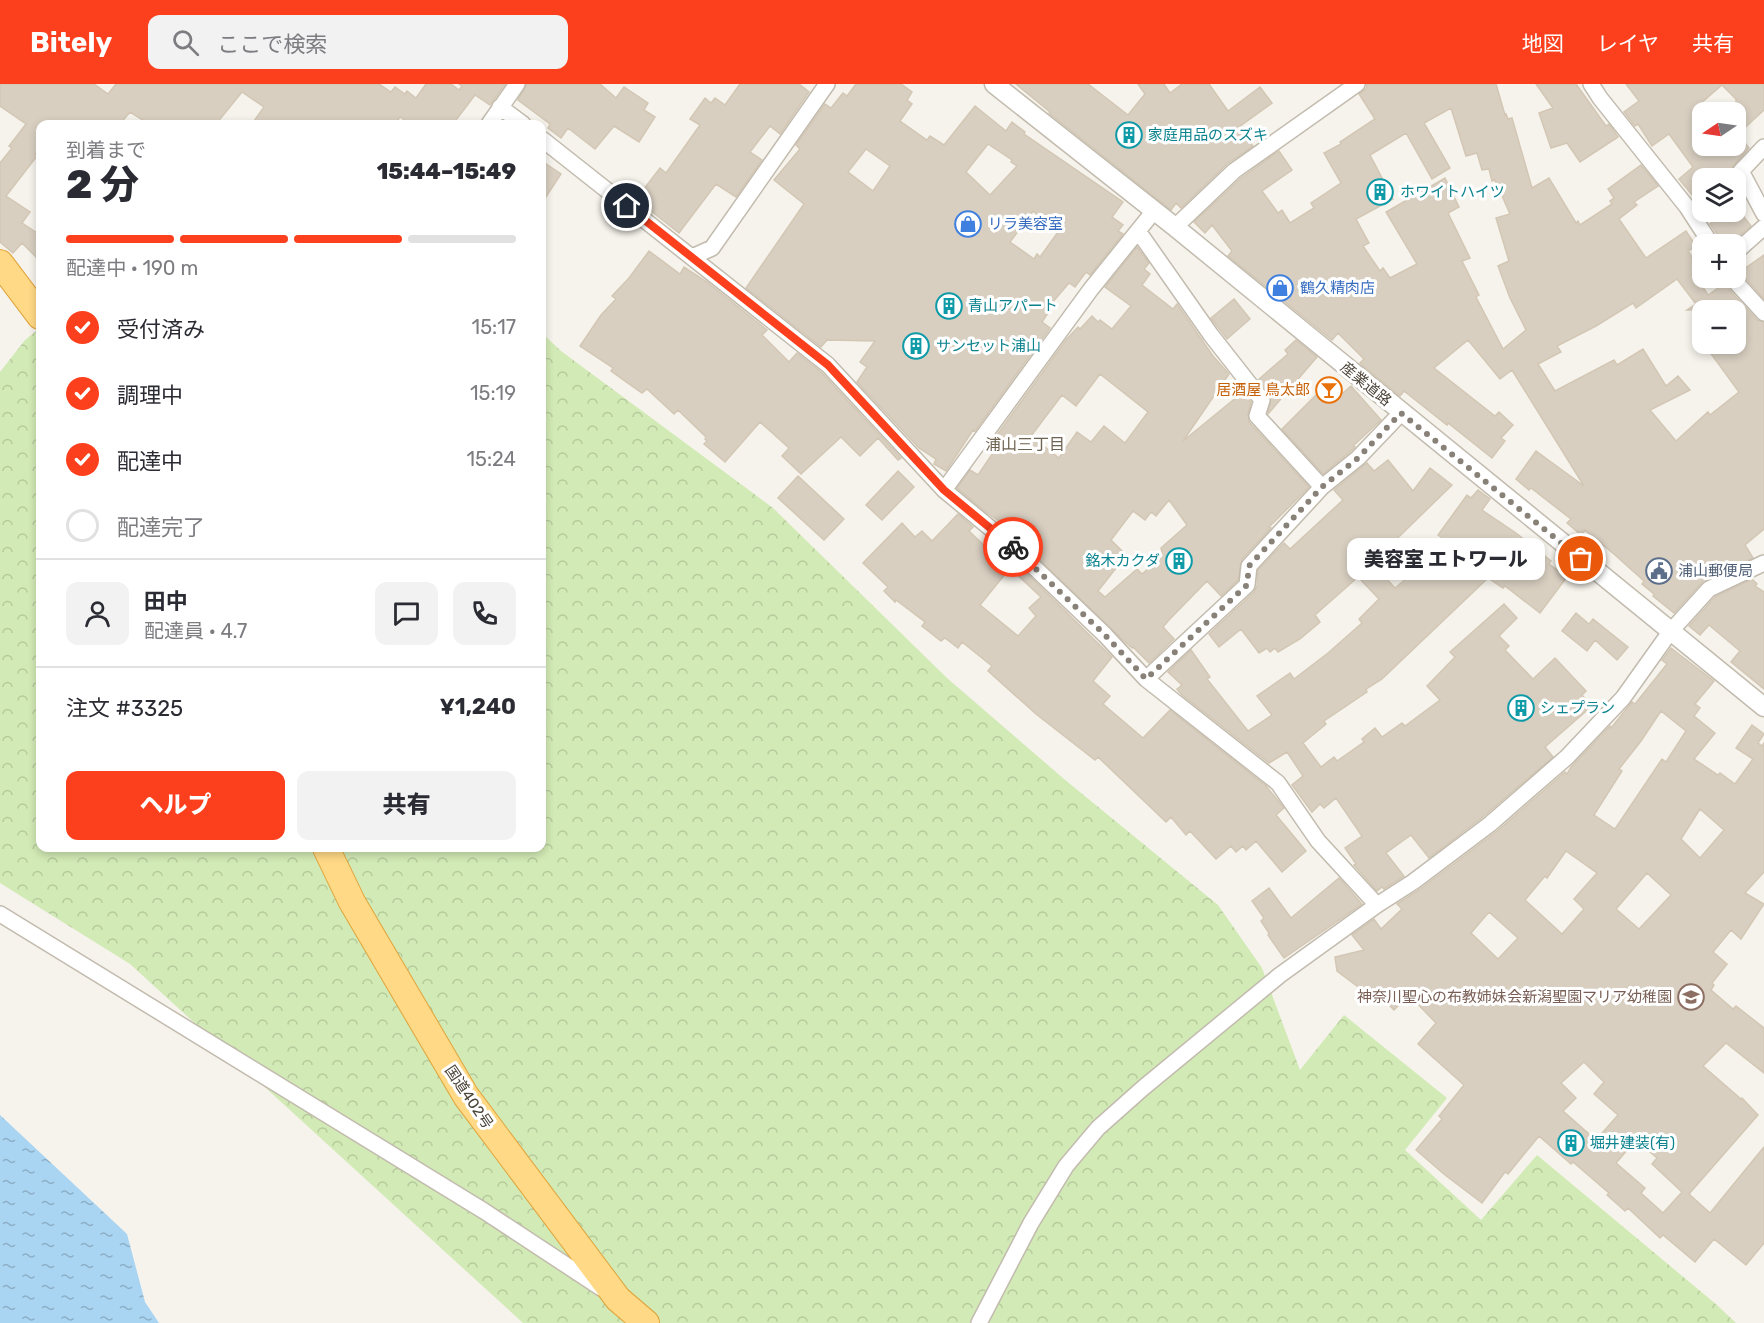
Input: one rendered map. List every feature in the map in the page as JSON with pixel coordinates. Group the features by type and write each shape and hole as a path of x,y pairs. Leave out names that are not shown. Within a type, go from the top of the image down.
{"highway":[{"path":"0,263 36,311"},
{"name":"国道402号","path":"328,852 351,902 466,1096 618,1299 646,1323"}],"street":[{"path":"492,120 517,84"},
{"path":"692,257 712,248 827,84"},
{"name":"産業道路","path":"994,84 1175,227 1764,707"},
{"path":"1175,227 1234,171 1357,84"},
{"path":"1591,84 1687,207 1705,234"},
{"path":"500,107 518,120"},
{"path":"546,142 828,365 944,490 1012,546 1105,635 1146,679 1278,783 1318,841 1377,905"},
{"path":"1764,147 1741,171 1764,214"},
{"path":"944,490 1091,289 1154,211"},
{"path":"1746,243 1764,227"},
{"path":"1138,231 1211,335 1262,400 1257,416 1322,487"},
{"path":"1741,288 1764,313"},
{"path":"1146,679 1247,585 1249,566 1322,487 1358,458 1401,413"},
{"path":"979,1323 1031,1223 1060,1175 1098,1128 1280,975 1413,882 1490,824 1567,757 1623,698 1670,632 1709,589 1764,563"},
{"path":"0,914 484,1211 618,1299"}],"green space":[{"path":"36,331 36,852 546,852 546,337 561,351 773,508 947,678 1064,779 1218,905 1262,968 1300,1070 1344,1015 1447,1098 1405,1150 1481,1220 1537,1155 1736,1323 523,1323 130,964 0,883 0,372 25,340"}],"water":[{"path":"0,1115 127,1234 145,1302 159,1323 0,1323"}],"building":[{"path":"0,84 94,84 108,94 116,84 379,84 391,92 395,87 405,94 407,91 416,98 426,84 451,84 459,90 462,86 459,84 505,84 490,105 475,95 456,120 404,120 400,117 398,120 255,120 264,107 242,92 219,120 143,120 130,112 123,120 36,120 36,157 6,196 30,212 22,223 36,232 36,257 22,243 13,253 0,242 0,163 12,148 9,146 26,124 0,106"},
{"path":"527,84 600,84 616,98 624,87 648,103 644,110 655,117 639,142 614,126 595,149 568,128 561,138 548,128 550,124 546,120 518,100"},
{"path":"740,84 799,84 809,92 780,134 770,126 750,152 762,160 736,197 716,184 679,233 636,199 660,168 666,173 700,125 690,119 705,98 711,103 715,98 725,105"},
{"path":"856,84 901,84 912,92 907,100 912,104 900,121 927,140 930,136 944,145 975,106 1006,131 1012,122 1025,132 1024,134 1123,202 1112,217 1123,225 1118,231 1123,234 1090,275 1086,272 1075,287 1069,283 1045,311 1048,313 1042,322 1050,328 975,431 973,430 946,471 934,464 936,459 919,448 857,382 867,367 860,362 875,341 827,340 821,347 746,288 804,204 774,180 800,149 796,145 825,104 831,108 843,93 847,96","holes":["988,144 1017,166 990,195 966,172","866,149 890,166 873,191 848,172","1033,211 1058,232 1040,257 1037,254 1034,259 1010,242"]},
{"path":"1016,84 1088,84 1128,115 1145,94 1138,84 1164,84 1170,93 1182,84 1209,84 1228,111 1260,87 1272,103 1239,127 1253,146 1227,164 1181,208 1176,203 1171,210"},
{"path":"1367,84 1496,84 1505,115 1508,119 1512,118 1532,188 1549,178 1576,223 1578,221 1580,225 1612,204 1610,201 1614,198 1608,189 1641,165 1658,186 1634,202 1637,205 1619,219 1646,258 1686,231 1692,240 1692,248 1688,251 1692,257 1692,288 1703,288 1708,295 1718,288 1728,288 1739,300 1693,300 1677,279 1636,308 1633,303 1557,346 1561,352 1538,364 1555,391 1614,360 1617,365 1643,349 1666,386 1678,376 1690,390 1650,410 1676,441 1708,412 1710,415 1739,392 1711,354 1746,354 1746,308 1757,320 1764,322 1764,529 1745,545 1753,558 1704,580 1674,613 1653,596 1654,594 1642,584 1644,581 1615,555 1585,530 1581,535 1567,523 1571,519 1516,479 1536,451 1584,486 1512,370 1500,379 1468,340 1434,368 1495,416 1499,412 1513,425 1501,438 1505,441 1492,458 1404,391 1400,396 1360,363 1364,359 1338,333 1332,340 1228,256 1232,251 1212,225 1205,233 1194,222 1240,179 1279,151 1292,170 1262,191 1278,213 1282,210 1290,223 1314,208 1311,203 1341,183 1324,153 1341,144 1340,142 1375,119 1359,94 1366,89","holes":["1451,108 1466,156 1477,153 1482,170 1489,169 1492,181 1495,180 1510,214 1496,218 1509,261 1498,266 1510,298 1526,330 1503,349 1476,297 1479,295 1462,261 1470,258 1448,213 1459,207 1445,178 1386,212 1417,264 1390,278 1383,268 1380,271 1363,246 1369,243 1356,219 1393,199 1370,155 1406,133 1432,179 1450,168 1424,123"]},
{"path":"1536,84 1576,84 1606,126 1609,124 1618,137 1580,162 1567,143 1551,148 1539,113 1553,108"},
{"path":"1626,84 1764,84 1764,110 1746,127 1746,102 1736,102 1736,99 1722,85 1702,102 1692,102 1692,156 1742,156 1732,168 1692,168 1692,195 1679,179 1693,167 1669,134 1652,146 1638,124 1635,126 1624,112 1639,101"},
{"path":"546,164 561,174 546,197"},
{"path":"1746,220 1751,226 1742,234 1717,234 1710,224 1713,222 1746,222"},
{"path":"1137,247 1149,263 1144,269 1150,274 1142,285 1173,309 1177,304 1213,356 1229,374 1183,441 1243,392 1251,402 1249,422 1309,487 1269,527 1271,528 1242,559 1238,580 1221,596 1207,581 1169,620 1163,627 1174,639 1149,663 1014,535 1017,533 987,513 957,488 970,470 978,475 997,447 991,443 1078,327 1080,329 1092,316 1112,329 1131,306 1105,287","holes":["1100,374 1148,412 1125,443 1104,426 1091,442 1077,432 1059,458 1031,436 1062,395 1076,406","1169,500 1187,525 1161,548 1163,556 1142,574 1137,569 1105,597 1098,591 1124,558 1120,554 1123,552 1111,540 1133,511 1145,520 1151,512 1156,516"]},
{"path":"649,251 680,274 684,267 707,282 767,330 762,335 789,362 797,353 821,372 901,458 898,460 878,438 860,456 841,437 801,474 782,456 789,448 760,422 725,462 704,444 707,441 706,437 678,410 674,414 647,389 642,393 611,371 613,368 580,346 601,315 616,299 612,296"},
{"path":"1764,255 1764,299 1746,279 1746,268"},
{"path":"1234,299 1250,319 1227,339 1211,318"},
{"path":"1296,340 1317,357 1268,414 1271,398 1258,380 1288,354 1285,350"},
{"path":"1331,380 1343,393 1351,386 1381,420 1353,446 1355,447 1351,451 1323,474 1282,429"},
{"path":"1388,460 1413,491 1430,468 1452,485 1372,563 1395,588 1420,567 1418,565 1444,539 1438,535 1467,495 1471,498 1478,490 1490,499 1482,510 1516,533 1551,561 1549,564 1567,577 1540,613 1505,586 1503,588 1488,578 1382,679 1324,721 1326,724 1303,743 1321,767 1334,757 1337,761 1364,742 1362,739 1375,728 1382,737 1402,723 1405,726 1440,700 1427,686 1455,657 1450,652 1504,604 1517,618 1499,636 1509,646 1505,650 1533,679 1555,658 1586,691 1582,695 1592,706 1545,747 1553,757 1484,816 1429,858 1411,835 1386,853 1404,876 1377,891 1354,865 1356,864 1345,848 1362,836 1336,798 1324,808 1320,804 1312,812 1292,785 1303,776 1287,752 1269,763 1182,695 1177,689 1182,685 1168,672 1191,650 1210,677 1207,679 1248,731 1272,715 1257,696 1290,673 1294,679 1328,653 1362,623 1359,619 1379,599 1358,577 1315,615 1320,622 1300,639 1278,652 1275,648 1270,652 1267,648 1259,653 1241,629 1219,647 1209,634 1254,592 1257,586 1258,570 1284,543 1290,549 1343,500 1334,490 1367,463 1374,471"},
{"path":"898,471 914,487 882,520 866,505"},
{"path":"798,476 844,519 824,540 778,498"},
{"path":"958,514 973,527 969,531 996,557 1002,550 1006,553 1112,657 1093,681 1110,696 1103,704 1143,738 1170,710 1266,786 1284,808 1276,815 1306,851 1282,872 1256,841 1246,850 1243,846 1236,852 1231,846 1216,859 1190,831 1186,835 1171,817 1166,822 1098,757 1095,760 1036,714 988,671 992,666 962,642 958,648 945,638 941,641 922,626 925,622 896,600 895,602 884,591 888,587 863,563 902,523 915,537 922,531 932,541","holes":["1010,568 1041,597 1029,608 1036,616 1018,636 980,605"]},
{"path":"1752,579 1757,584 1755,586 1764,592 1764,689 1731,662 1740,651 1709,625 1700,635 1689,626 1715,597"},
{"path":"1576,613 1589,624 1593,619 1628,647 1617,660 1595,640 1587,651 1562,631"},
{"path":"1671,648 1714,681 1695,704 1700,708 1694,716 1715,733 1694,759 1735,784 1753,759 1736,748 1752,725 1764,734 1758,743 1762,746 1764,743 1764,872 1745,893 1764,904 1741,939 1731,930 1713,952 1727,964 1712,983 1714,985 1711,990 1733,1009 1736,1006 1764,1028 1764,1073 1726,1043 1703,1066 1742,1098 1758,1115 1689,1194 1710,1213 1764,1147 1764,1243 1746,1265 1714,1239 1695,1262 1663,1235 1660,1238 1628,1208 1625,1211 1607,1195 1609,1193 1539,1136 1508,1174 1505,1172 1482,1203 1416,1150 1442,1119 1439,1116 1464,1085 1418,1044 1436,1023 1409,995 1394,1010 1377,993 1373,998 1337,971 1335,957 1364,950 1352,935 1374,919 1381,929 1402,909 1397,904 1496,832 1565,772 1567,774 1610,726 1611,728 1632,702 1635,704 1667,664 1662,660","holes":["1661,711 1686,731 1666,762 1662,759 1615,829 1594,815 1622,771 1619,769","1700,809 1724,830 1700,858 1681,839","1566,851 1597,873 1574,899 1584,909 1562,934 1525,900 1545,876 1547,878","1647,873 1671,895 1639,929 1616,909","1489,912 1518,938 1498,959 1471,933","1584,1062 1604,1082 1594,1094 1618,1115 1596,1140 1563,1111 1576,1098 1561,1083","1636,1140 1657,1158 1652,1164 1682,1192 1663,1213 1641,1193 1645,1188 1616,1163"]},
{"path":"1339,878 1362,904 1284,958 1268,935 1261,921 1264,918 1252,901 1269,888 1291,918"}],"way so far":[{"path":"1013,547 1105,635 1146,679 1247,585 1249,566 1322,487 1358,458 1401,413 1581,559"}],"place":[{"name":"家庭用品のスズキ","path":"1129,135"},
{"name":"ホワイトハイツ","path":"1380,192"},
{"name":"リラ美容室","path":"968,224"},
{"name":"鶴久精肉店","path":"1280,288"},
{"name":"青山アパート","path":"949,306"},
{"name":"サンセット浦山","path":"916,346"},
{"name":"居酒屋 鳥太郎","path":"1329,390"},
{"name":"美容室 エトワール","path":"1581,559"},
{"name":"銘木カクダ","path":"1179,561"},
{"name":"浦山郵便局","path":"1659,571"},
{"name":"シェプラン","path":"1521,708"},
{"name":"神奈川聖心の布教姉妹会新潟聖園マリア幼稚園","path":"1691,997"},
{"name":"堀井建装(有)","path":"1571,1143"}],"district":[{"name":"浦山三丁目","path":"1025,444"}],"route":[{"path":"627,206 828,365 944,490 1013,547"}]}
